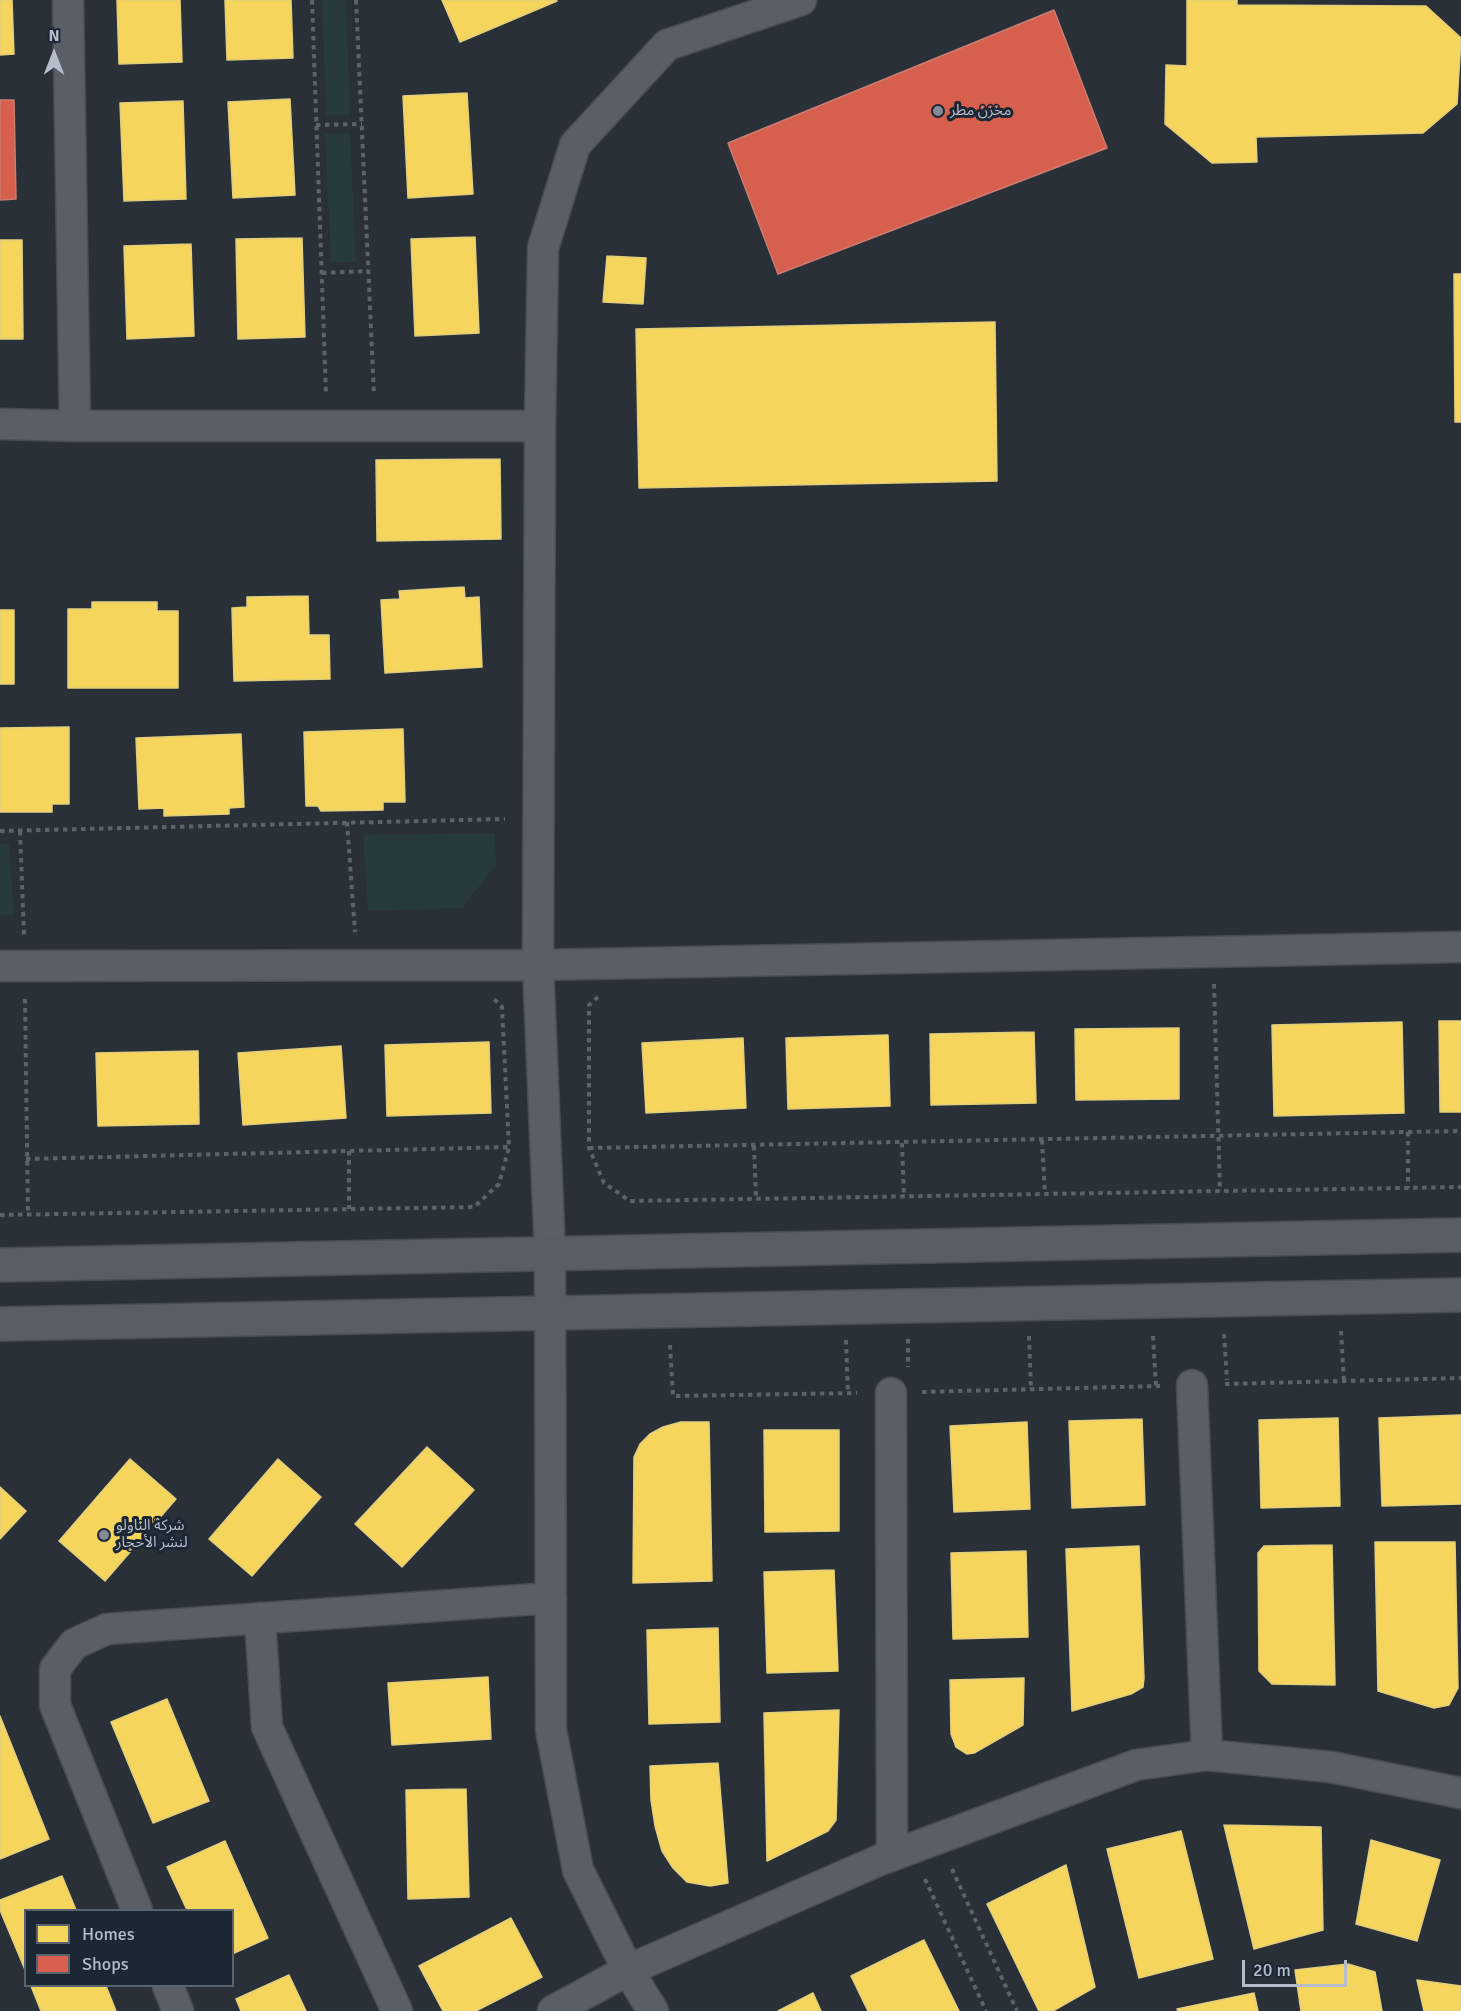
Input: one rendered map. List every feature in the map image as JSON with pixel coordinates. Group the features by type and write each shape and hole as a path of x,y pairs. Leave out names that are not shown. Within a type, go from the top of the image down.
{"street":[{"path":"68,0 75,426"},
{"path":"653,2011 628,1970 578,1870 551,1730 550,1254 538,965 543,248 575,146 667,45 801,0"},
{"path":"0,424 540,426"},
{"path":"12,966 538,965 1461,947"},
{"path":"0,1265 1461,1235"},
{"path":"0,1324 1461,1295"},
{"path":"1192,1385 1207,1755"},
{"path":"900,1392 913,1847"},
{"path":"136,1909 55,1705 55,1669 74,1644 107,1629 551,1598"},
{"path":"260,1618 267,1727 397,2011"},
{"path":"553,2011 628,1970 913,1847 1136,1765 1207,1755 1331,1767 1461,1793"},
{"path":"168,1987 178,2011"}],"path":[{"path":"312,0 327,426"},
{"path":"356,0 375,426"},
{"path":"316,125 362,124"},
{"path":"322,273 368,271"},
{"path":"0,831 539,818"},
{"path":"347,822 357,965"},
{"path":"20,831 12,966 25,1000 28,1215"},
{"path":"1214,977 1220,1191"},
{"path":"603,992 589,1005 589,1149 604,1183 630,1201 1461,1187"},
{"path":"0,1215 474,1207 499,1184 509,1147 502,1007 486,993"},
{"path":"25,1000 37,1000"},
{"path":"589,1149 1461,1131"},
{"path":"1408,1132 1408,1188"},
{"path":"1042,1140 1044,1194"},
{"path":"902,1143 904,1197"},
{"path":"754,1146 756,1199"},
{"path":"26,1159 509,1147"},
{"path":"349,1151 349,1209"},
{"path":"1341,1328 1344,1381"},
{"path":"1224,1330 1227,1384"},
{"path":"1153,1331 1156,1386"},
{"path":"1029,1334 1031,1389"},
{"path":"900,1392 908,1336"},
{"path":"846,1337 848,1393"},
{"path":"673,1396 1461,1378"},
{"path":"913,1847 986,2011"},
{"path":"913,1847 1017,2011"}],"green space":[{"path":"322,0 346,0 350,115 326,115"},
{"path":"350,133 356,262 331,263 325,134"},
{"path":"495,833 496,865 462,908 368,911 363,835"},
{"path":"9,843 14,915 0,915 0,844"}],"building: Homes":[{"path":"0,0 12,0 14,54 0,55"},
{"path":"117,0 180,0 182,62 119,64"},
{"path":"225,0 291,0 293,58 227,60"},
{"path":"442,0 556,0 557,1 460,42"},
{"path":"1187,0 1237,0 1237,5 1426,6 1461,38 1457,104 1423,133 1256,137 1257,162 1212,163 1165,124 1166,65 1187,66"},
{"path":"467,93 473,194 408,198 403,96"},
{"path":"290,99 295,195 233,198 228,102"},
{"path":"183,101 186,199 124,201 120,103"},
{"path":"475,237 479,333 415,336 411,239"},
{"path":"302,238 305,337 238,339 236,239"},
{"path":"0,240 22,240 23,339 0,339"},
{"path":"191,244 194,336 127,339 124,246"},
{"path":"607,256 646,258 643,304 603,302"},
{"path":"1454,274 1461,274 1461,422 1455,422"},
{"path":"995,322 997,481 639,488 636,329"},
{"path":"500,459 501,539 377,541 376,460"},
{"path":"464,587 465,598 479,597 482,667 385,673 381,600 400,599 399,591"},
{"path":"308,596 309,635 329,635 330,679 234,681 232,608 247,607 247,597"},
{"path":"92,602 157,602 157,611 178,611 178,688 68,688 68,609 92,609"},
{"path":"0,610 14,610 14,684 0,684"},
{"path":"69,727 69,804 52,804 52,812 0,812 0,728"},
{"path":"403,729 405,802 383,802 383,810 321,811 318,806 306,806 304,732"},
{"path":"241,734 244,807 229,808 229,814 164,816 164,808 139,809 136,738"},
{"path":"1439,1021 1461,1021 1461,1112 1440,1112"},
{"path":"1402,1022 1404,1113 1274,1116 1272,1025"},
{"path":"1179,1028 1179,1099 1076,1100 1075,1029"},
{"path":"1034,1032 1036,1103 931,1105 930,1034"},
{"path":"888,1035 890,1106 788,1109 786,1038"},
{"path":"743,1038 746,1108 646,1113 642,1043"},
{"path":"489,1042 491,1113 387,1116 385,1045"},
{"path":"341,1046 346,1118 243,1125 238,1053"},
{"path":"198,1051 199,1124 98,1126 96,1053"},
{"path":"1461,1415 1461,1504 1382,1506 1379,1418"},
{"path":"1338,1418 1340,1506 1261,1508 1259,1420"},
{"path":"1142,1419 1145,1505 1072,1508 1069,1421"},
{"path":"681,1422 709,1422 712,1581 633,1583 634,1457 640,1444 650,1434 663,1427"},
{"path":"1027,1422 1030,1509 954,1512 950,1426"},
{"path":"764,1430 839,1430 839,1531 765,1532"},
{"path":"427,1447 474,1490 402,1567 355,1524"},
{"path":"130,1459 176,1499 105,1581 59,1541"},
{"path":"278,1459 321,1497 252,1576 209,1539"},
{"path":"0,1487 26,1511 0,1539"},
{"path":"1375,1542 1455,1542 1458,1688 1449,1705 1434,1708 1378,1691"},
{"path":"1332,1545 1335,1685 1272,1684 1259,1671 1258,1553 1264,1546"},
{"path":"1139,1546 1143,1687 1131,1694 1072,1711 1066,1549"},
{"path":"1026,1551 1028,1637 953,1639 951,1553"},
{"path":"834,1570 838,1671 767,1673 764,1572"},
{"path":"718,1628 720,1722 649,1724 647,1630"},
{"path":"488,1677 491,1739 392,1745 388,1683"},
{"path":"1024,1678 1023,1725 974,1753 967,1754 956,1747 951,1734 950,1680"},
{"path":"167,1699 209,1801 153,1823 111,1722"},
{"path":"839,1710 836,1820 828,1831 767,1861 764,1713"},
{"path":"0,1716 49,1839 0,1859"},
{"path":"718,1763 728,1883 710,1886 687,1882 673,1868 662,1851 651,1800 650,1766"},
{"path":"466,1789 469,1897 408,1899 406,1790"},
{"path":"1224,1825 1321,1827 1323,1930 1254,1949"},
{"path":"1181,1831 1213,1959 1139,1978 1107,1849"},
{"path":"1371,1840 1440,1860 1417,1941 1356,1924"},
{"path":"225,1841 268,1938 234,1953 234,1909 187,1909 167,1867"},
{"path":"1066,1865 1095,1987 1053,2011 1039,2011 987,1904"},
{"path":"62,1876 76,1909 24,1909 24,1967 0,1910 0,1900"},
{"path":"511,1918 542,1977 476,2011 443,2011 419,1966"},
{"path":"924,1940 959,2011 868,2011 851,1976"},
{"path":"1348,1964 1375,1972 1382,2011 1301,2011 1295,1970"},
{"path":"289,1975 306,2011 241,2011 236,1999"},
{"path":"1417,1980 1461,1986 1461,2011 1424,2011"},
{"path":"31,1987 106,1987 116,2011 41,2011"},
{"path":"813,1993 821,2011 778,2011"},
{"path":"1254,1993 1258,2011 1178,2011 1177,2009"}],"building: Shops":[{"path":"1054,10 1107,148 778,274 728,143"},
{"path":"0,100 14,100 16,199 0,200"}],"place":[{"name":"مخزن مطر","path":"938,111"},
{"name":"شركة الناولو لنشر الأحجار","path":"104,1535"}]}
